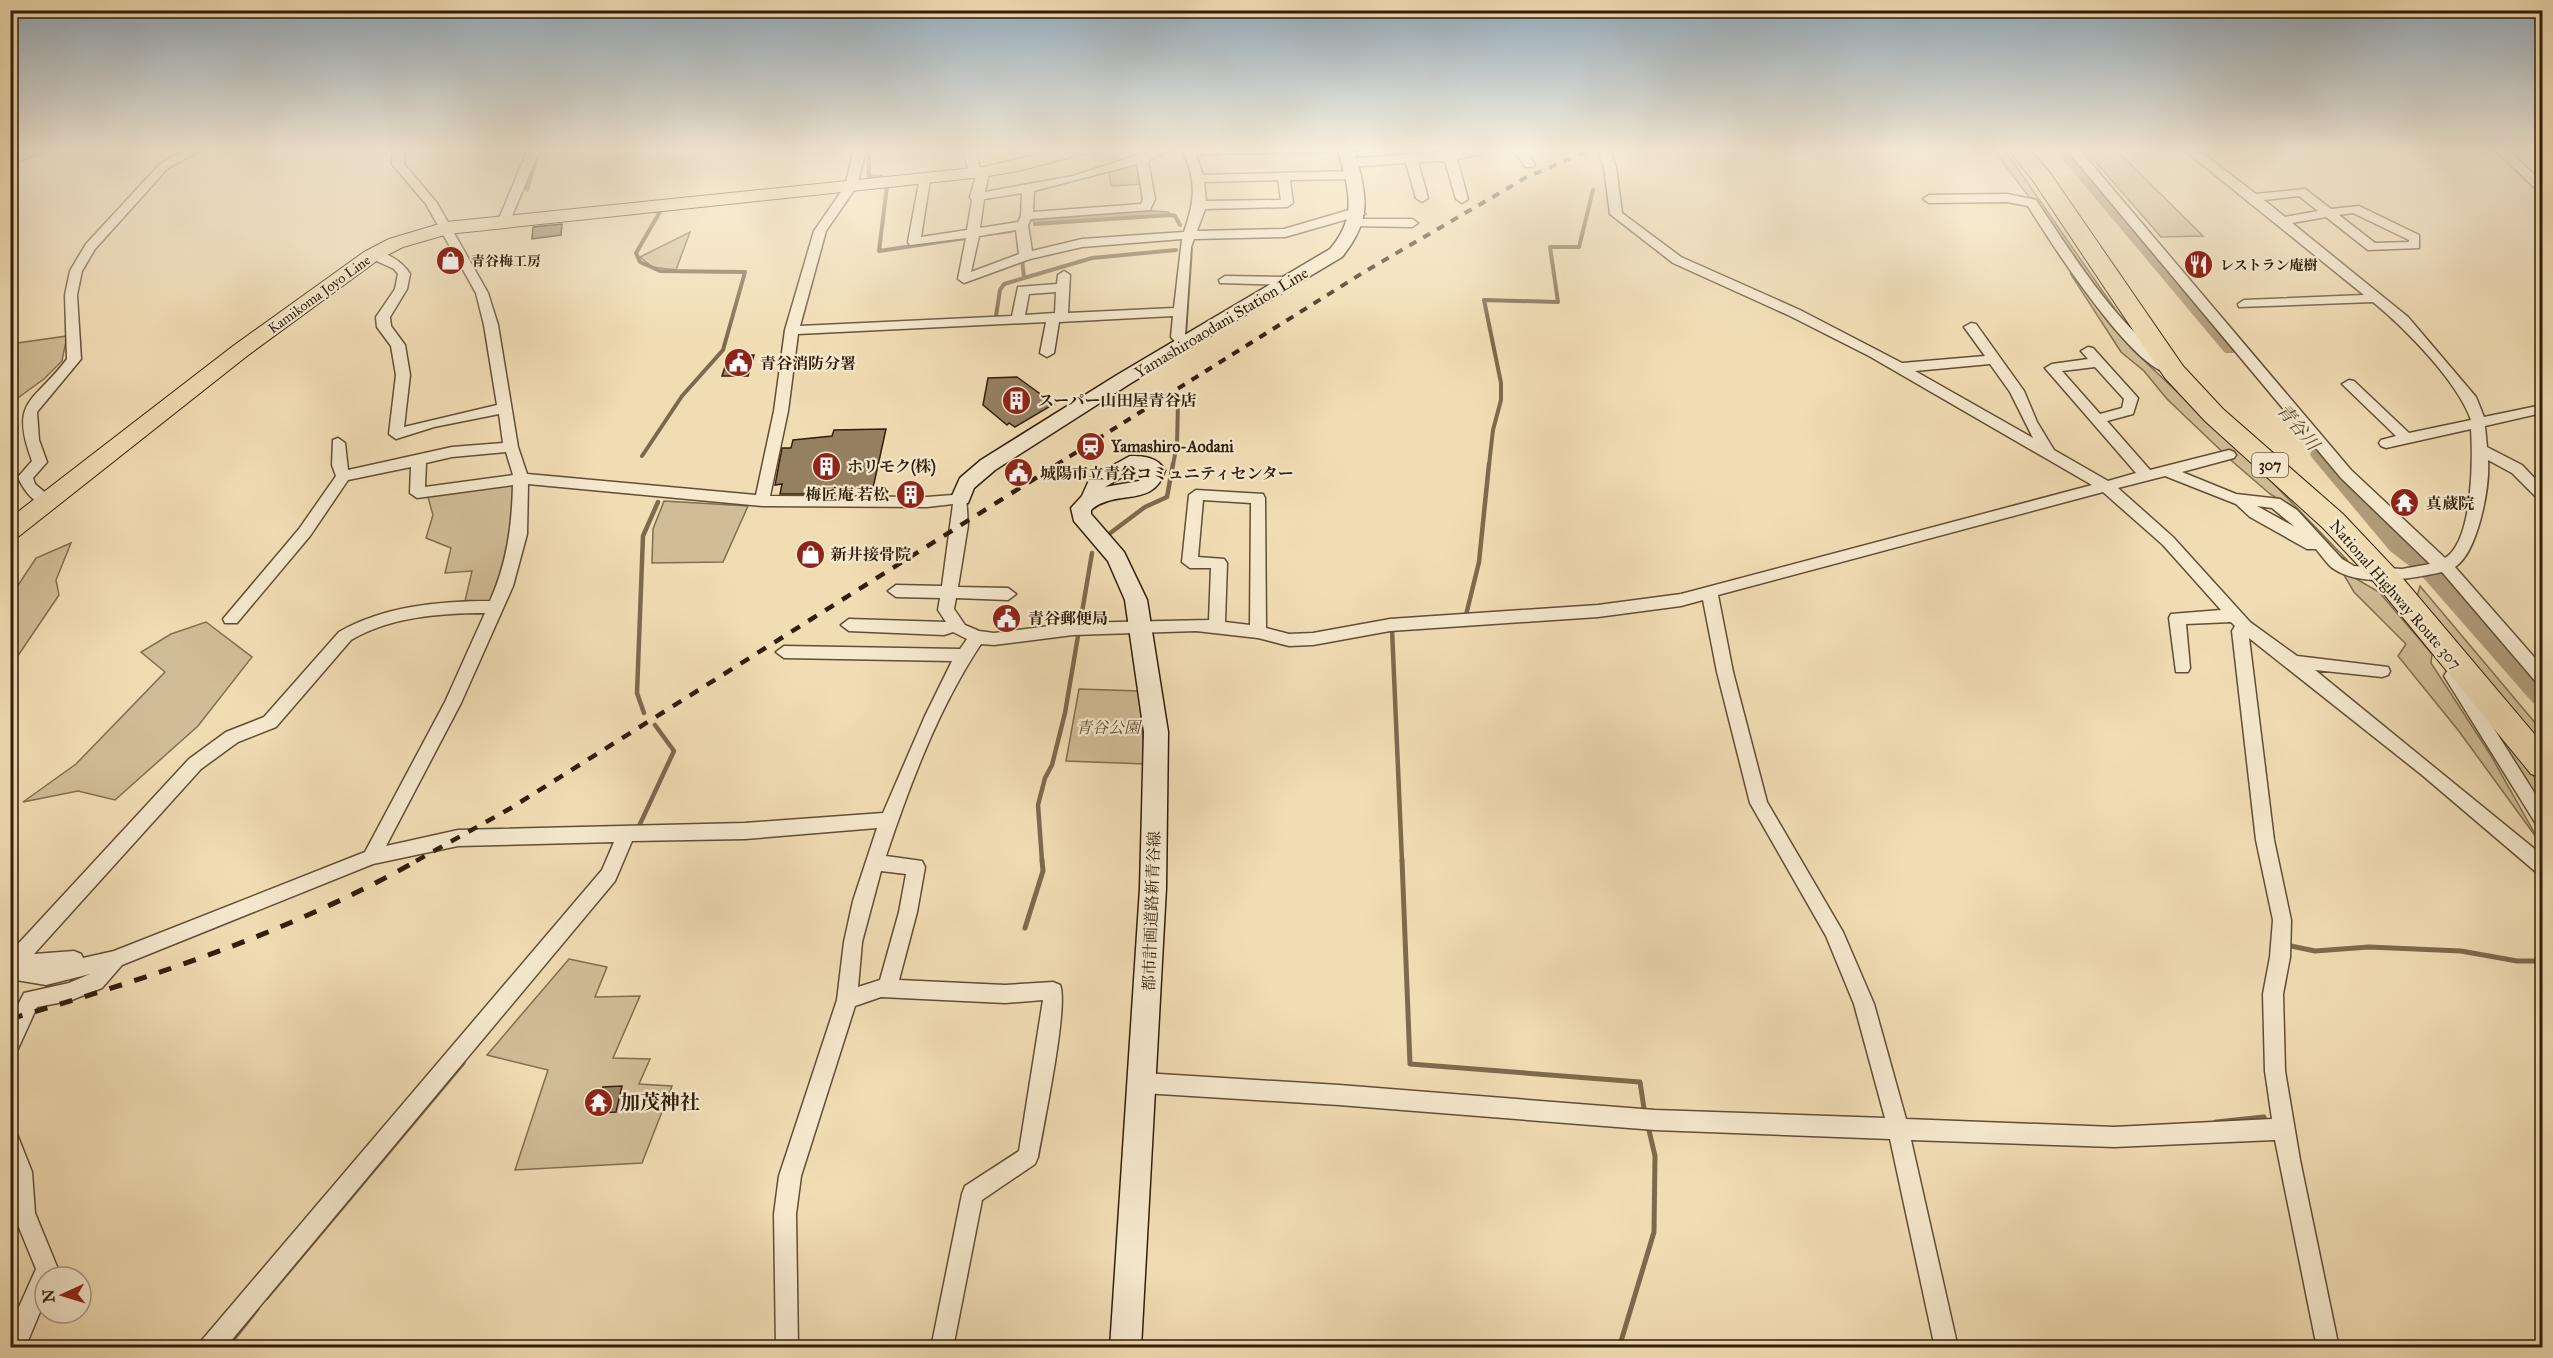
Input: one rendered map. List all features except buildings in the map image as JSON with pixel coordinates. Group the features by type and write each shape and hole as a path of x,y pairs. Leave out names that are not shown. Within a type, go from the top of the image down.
{"highway":[{"name":"National Highway Route 307","path":"2065,212 2174,372 2214,415 2393,575 2459,665 2542,765"}],"main road":[{"name":"Kamikoma Joyo Line","path":"10,531 240,351 374,255 396,243 446,228 590,212"}],"street":[{"path":"49,502 29,487 25,477 40,462 27,419 33,405 67,370 74,359 71,295 76,271 90,247 121,212"},
{"path":"371,857 453,703 505,586 519,534 521,478 511,447 491,325 482,293 437,212"},
{"path":"504,221 508,212"},
{"path":"762,501 781,411 792,330 827,212"},
{"path":"825,220 831,212"},
{"path":"919,212 915,242 973,233 1025,221 1100,212"},
{"path":"975,212 973,233 964,257 964,284 1026,256 1082,243 1190,235 1286,233 1349,214 1358,218 1412,223"},
{"path":"1026,212 1026,256"},
{"path":"1185,344 1178,337 1185,247 1198,212"},
{"path":"1357,212 1358,218"},
{"path":"1616,212 1677,260 1795,314 1900,368 2106,486 2186,560 2239,621 2294,662 2542,866"},
{"path":"2038,212 2072,264 2134,345 2174,372"},
{"path":"2127,212 2346,474 2430,556 2542,677"},
{"path":"2166,471 2212,491 2241,499 2275,503 2292,514 2337,563 2351,571 2393,575 2440,567 2459,557 2471,526 2481,467 2478,421 2471,400 2403,320 2272,212"},
{"path":"2283,221 2334,212"},
{"path":"2330,213 2372,247 2415,245 2415,238 2362,212"},
{"name":"Yamashiroaodani Station Line","path":"961,498 962,490 968,481 988,465 1124,379 1336,253 1347,241 1358,218"},
{"path":"374,255 399,266 405,273 401,289 383,317 384,327 398,345 404,375 396,434 432,423 505,408"},
{"path":"1225,280 1289,281"},
{"path":"1018,319 1023,290 1064,282 1047,352"},
{"path":"2244,304 2375,298"},
{"path":"792,330 1180,312"},
{"path":"1971,327 2017,391 2030,422 2048,454"},
{"path":"2088,351 2131,398 2128,411 2098,419"},
{"path":"1900,368 1994,358"},
{"path":"2098,362 2052,368 2146,475"},
{"path":"2349,384 2404,437"},
{"path":"2386,443 2404,437 2542,409"},
{"path":"338,443 339,465 343,476"},
{"path":"231,619 286,558 325,506 343,476 453,452 511,447"},
{"path":"2481,450 2517,469 2542,494"},
{"path":"419,461 417,493 499,484 521,478 699,497 762,501 927,502 961,498 960,525 946,610 955,625 977,637 1004,638 1080,628 1217,626 1258,632 1289,640 1313,639 1390,625 1598,611 1681,600 1870,547 2229,455"},
{"path":"1217,626 1219,563 1190,562 1196,495 1258,498 1258,632"},
{"name":"都市計画道路新青谷線","path":"1091,498 1081,508 1081,516 1117,557 1132,589 1142,627 1156,732 1153,888 1143,1083 1125,1347"},
{"path":"2241,499 2254,513 2302,536 2335,571"},
{"path":"896,591 1008,594"},
{"path":"1710,593 1725,672 1759,803 1839,943 1864,1004 1898,1129 1940,1325 1947,1347"},
{"path":"77,970 77,960 41,964 24,960 25,950 195,764 232,737 270,722 335,646 353,630 436,610 462,606 494,608"},
{"path":"2182,668 2177,618 2239,621"},
{"path":"2239,621 2265,840 2282,920 2280,957 2273,994 2272,1031 2284,1129 2328,1347"},
{"path":"849,626 944,628 955,625"},
{"path":"788,1347 785,1214 790,1176 847,1000 853,942 861,901 889,820 933,716 964,655 977,637"},
{"path":"784,652 964,655"},
{"path":"2294,662 2382,671"},
{"path":"2459,665 2452,676 2542,819"},
{"path":"10,970 46,976 115,959 371,857 458,838 745,831 889,820"},
{"path":"210,1347 609,875 626,834"},
{"path":"874,862 916,867 908,912 887,988"},
{"path":"10,1044 31,999 69,992 95,982 115,959"},
{"path":"847,1000 887,988 1005,994 1021,991 1053,991 1052,1019 1028,1156 973,1194 942,1347"},
{"path":"1143,1083 1655,1119 1898,1129 2114,1137 2284,1129"},
{"path":"10,1141 21,1172 16,1192 47,1269 13,1347"}],"green space":[{"path":"2044,212 2048,212 2140,345 2075,260"},
{"path":"2140,212 2179,212 2203,236 2161,237"},
{"path":"690,232 676,270 652,267 640,257"},
{"path":"2070,273 2132,349 2272,482 2348,561 2338,555 2290,506 2270,494 2233,462 2167,399 2144,371 2121,352"},
{"path":"67,336 62,361 44,379 15,400 18,429 11,431 11,344"},
{"path":"513,483 512,543 491,602 465,601 472,571 445,573 451,548 426,538 433,515 427,494"},
{"path":"664,501 748,506 723,562 652,563 653,529"},
{"path":"71,543 56,580 59,595 11,666 11,596 36,558"},
{"path":"2341,570 2379,592 2432,654 2431,663 2490,754 2539,841 2458,730 2398,656 2406,644 2354,592"},
{"path":"2420,586 2542,731 2542,756 2417,596"},
{"path":"206,622 252,657 198,726 115,800 78,791 23,802 76,764 165,672 141,652 171,634"},
{"name":"青谷公園","path":"1079,689 1139,691 1145,764 1066,761"},
{"path":"2472,694 2542,787 2542,807"},
{"path":"569,959 607,967 595,997 640,996 613,1058 650,1059 639,1084 672,1086 642,1163 515,1170 548,1070 487,1055"}],"shaded area":[{"path":"1096,212 1168,212 1171,215 1035,224 1032,219"}],"waterway":[{"path":"642,456 682,396 723,350 745,272 660,271 640,262 636,253 660,212"},
{"path":"884,212 879,251 966,238"},
{"path":"1489,465 1493,430 1501,400 1501,383 1484,300 1558,302 1550,247 1579,247 1588,212"},
{"name":"青谷川","path":"2117,212 2232,348"},
{"path":"1035,224 1171,215 1175,216 1180,225"},
{"path":"988,234 1011,231"},
{"path":"1185,334 1191,249"},
{"path":"996,316 1000,290 1004,284 1092,258 1176,250"},
{"path":"1022,260 1024,277"},
{"path":"1173,465 1177,444 1178,402"},
{"name":"青谷川","path":"2321,454 2398,545 2428,568 2542,696"},
{"path":"1109,534 1145,507 1167,497 1173,464"},
{"path":"1466,615 1479,562 1489,464"},
{"path":"644,713 637,693 643,536 658,502"},
{"path":"1042,861 1038,805 1045,778 1052,765 1065,713 1092,553"},
{"path":"1392,629 1402,861"},
{"path":"640,824 674,751 655,725"},
{"path":"1025,928 1043,871 1042,860"},
{"path":"1402,860 1410,1064 1640,1082 1645,1115"},
{"path":"2286,945 2315,951 2369,947 2461,951 2517,961 2542,961"},
{"path":"266,1298 463,1063"},
{"path":"2216,1122 2264,1117"},
{"path":"1619,1348 1654,1232 1655,1156 1648,1126"},
{"path":"226,1348 257,1309"}],"railway":[{"path":"1056,465 1364,272 1466,212"},
{"path":"416,861 511,808 1058,464"},
{"path":"10,1019 115,987 219,951 320,909 418,860"}],"place":[{"name":"青谷梅工房","path":"450,261"},
{"name":"レストラン庵樹","path":"2199,265"},
{"name":"青谷消防分署","path":"739,363"},
{"name":"スーパー山田屋青谷店","path":"1017,400"},
{"name":"Yamashiro-Aodani","path":"1090,446"},
{"name":"ホリモク(株)","path":"826,466"},
{"name":"城陽市立青谷コミュニティセンター","path":"1019,473"},
{"name":"梅匠庵 若松","path":"910,494"},
{"name":"真蔵院","path":"2405,503"},
{"name":"新井接骨院","path":"810,554"},
{"name":"青谷郵便局","path":"1007,618"},
{"name":"加茂神社","path":"599,1102"}]}
